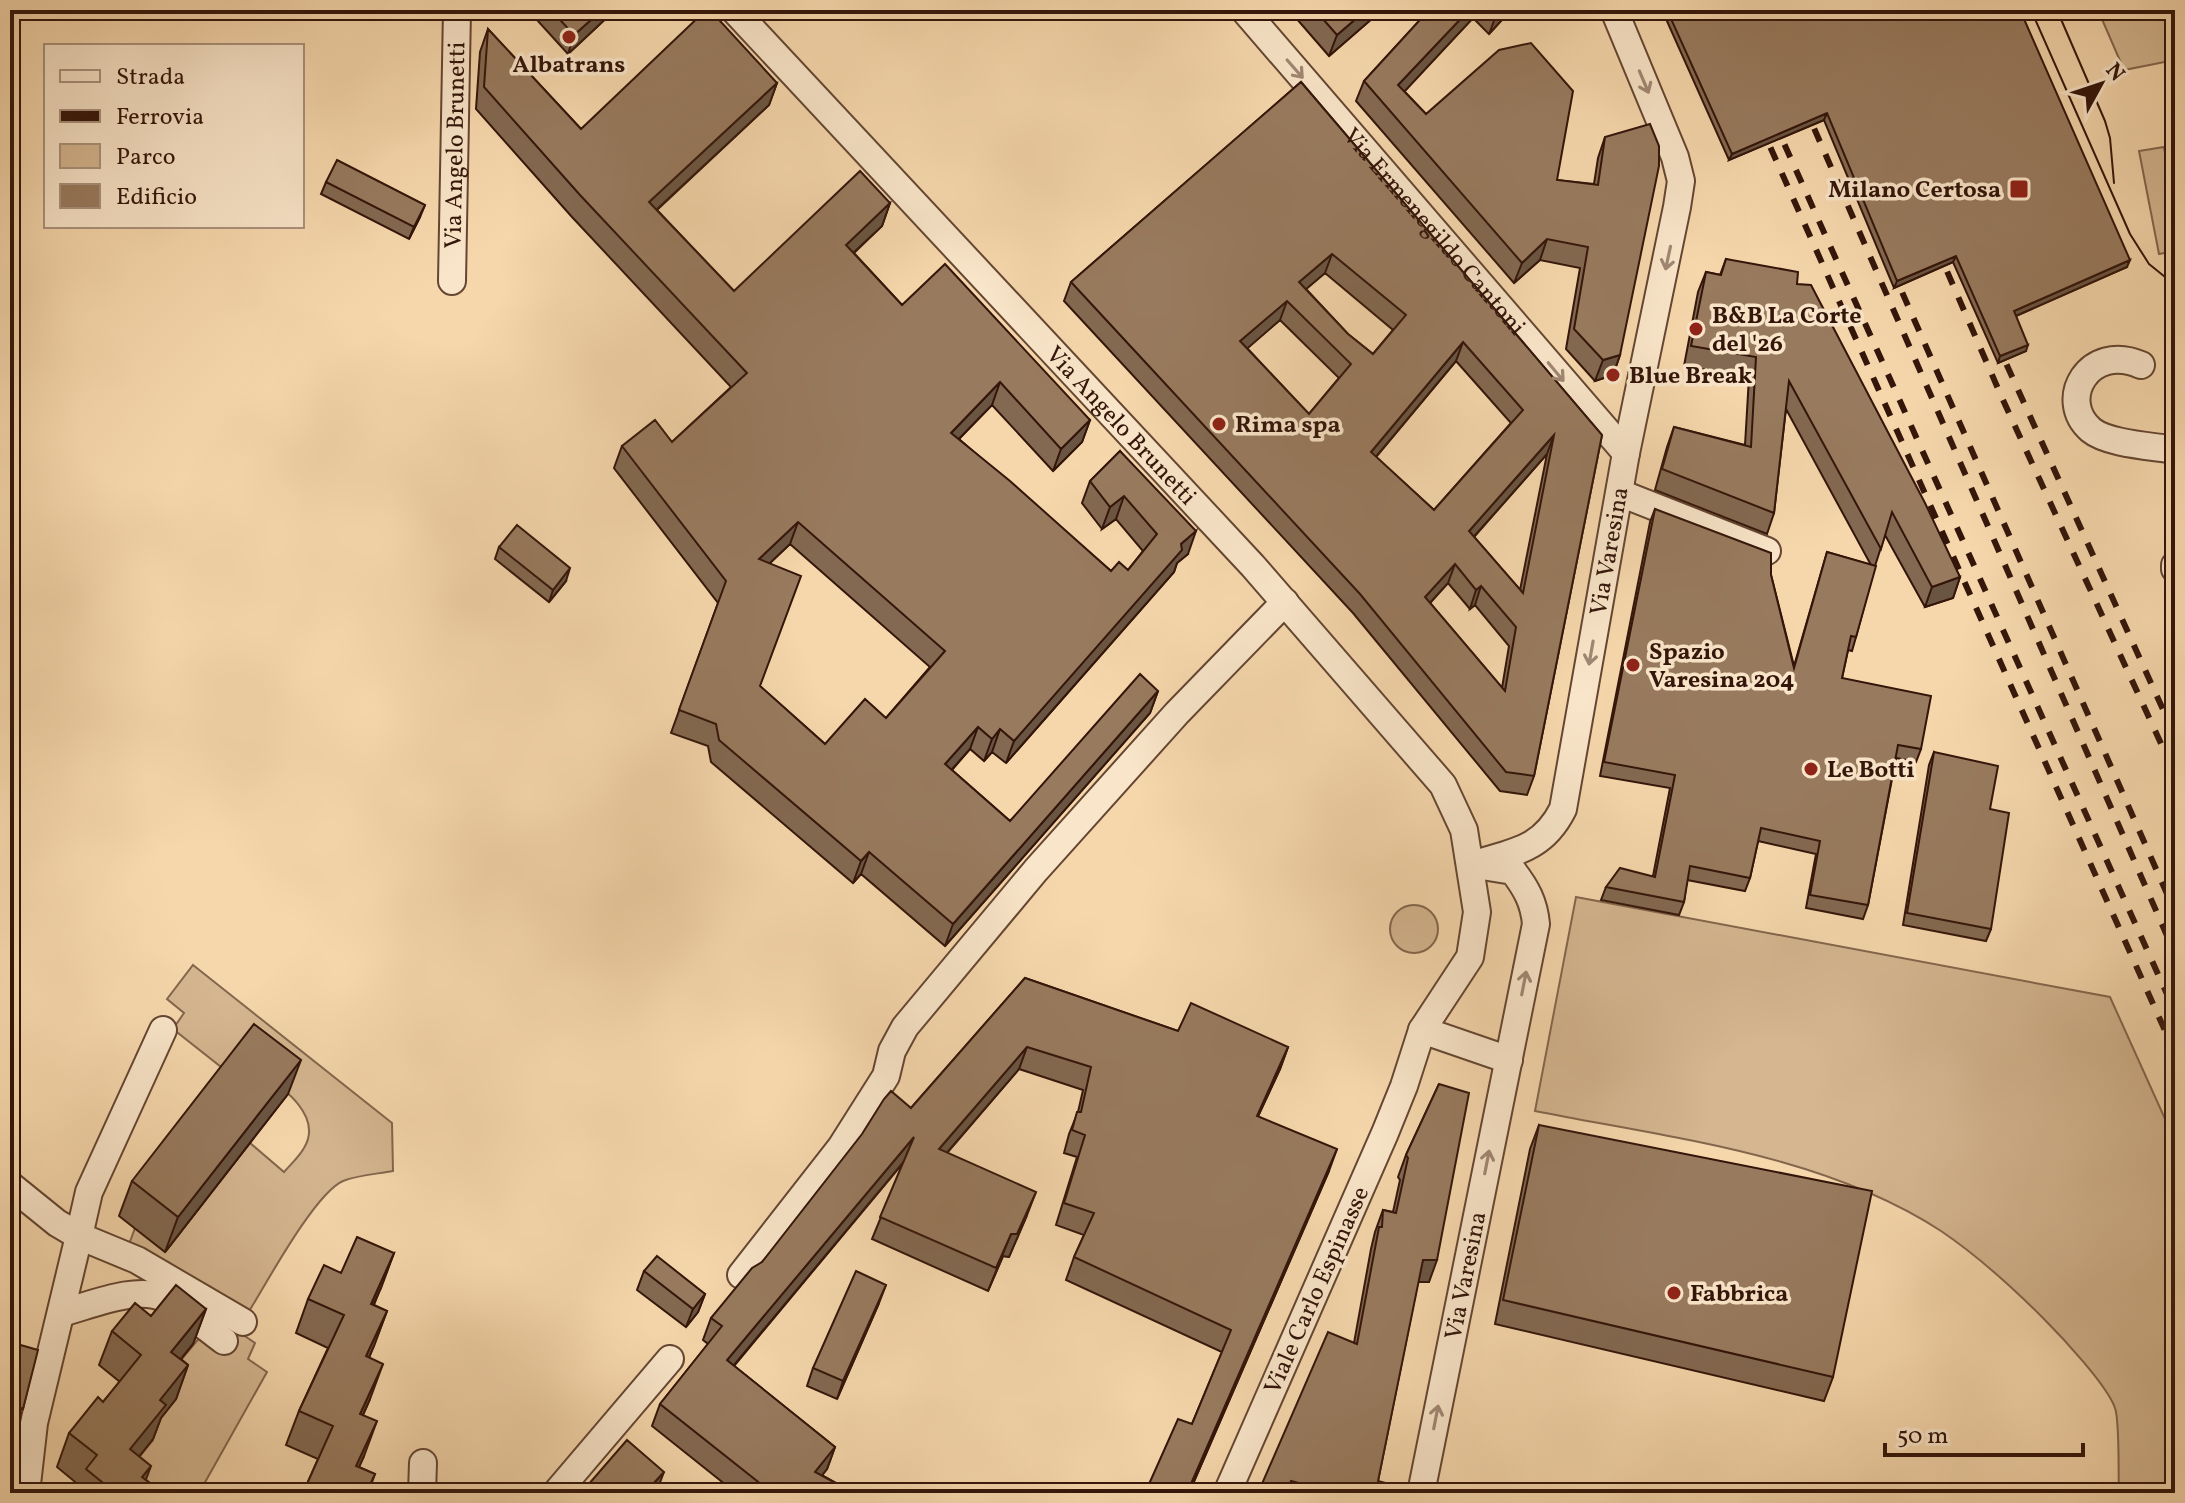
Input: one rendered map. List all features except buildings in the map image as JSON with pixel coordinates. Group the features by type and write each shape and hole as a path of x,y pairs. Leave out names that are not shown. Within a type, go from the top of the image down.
{"street":[{"name":"Via Angelo Brunetti","path":"452,281 457,10"},
{"name":"Via Angelo Brunetti","path":"734,10 1285,602 1443,785 1464,830 1477,912 1470,957 1422,1030"},
{"name":"Via Ermenegildo Cantoni","path":"1244,10 1626,453"},
{"name":"Via Varesina","path":"1471,865 1514,854 1536,843 1553,828 1563,809 1626,453 1681,181 1675,157 1614,10"},
{"path":"2141,365 2126,358 2112,358 2097,364 2082,378 2077,396 2081,418 2092,431 2109,439 2175,450"},
{"path":"1620,493 1767,551"},
{"path":"741,1275 841,1147 886,1076 892,1051 905,1027 1036,870 1177,713 1285,602"},
{"name":"Via Varesina","path":"1421,1493 1536,924 1535,909 1526,887 1513,871 1471,865"},
{"path":"26,1493 34,1423 89,1192 163,1030"},
{"path":"1422,1030 1509,1060"},
{"name":"Viale Carlo Espinasse","path":"1227,1493 1404,1086 1422,1030"},
{"path":"10,1185 57,1223 79,1236 137,1260 243,1322"},
{"path":"61,1313 135,1293 151,1294 163,1298 224,1341"},
{"path":"556,1493 670,1359"},
{"path":"422,1493 423,1463"}],"green space":[{"path":"2098,10 2175,10 2175,60 2124,70"},
{"path":"2164,147 2175,208 2175,251 2159,254 2139,151"},
{"path":"1576,897 2110,997 2175,1141 2175,1493 2119,1493 2117,1415 2103,1387 2072,1348 2031,1306 1981,1261 1941,1231 1895,1205 1796,1166 1692,1141 1535,1111"},
{"path":"1414,905 1431,912 1438,929 1431,946 1414,953 1397,946 1390,929 1397,912"},
{"path":"193,965 392,1123 393,1171 349,1179 332,1189 305,1220 248,1313 128,1247 135,1228 166,1251 250,1143 284,1172 304,1148 309,1134 308,1121 301,1108 279,1085 242,1058 230,1074 173,1029 184,1013 167,999"},
{"path":"239,1332 255,1343 248,1359 267,1372 199,1493 129,1493 117,1484 153,1440 159,1386 201,1336 215,1347"}],"tram line":[{"path":"2031,10 2130,234 2149,264 2175,285"},
{"path":"2057,10 2105,121 2110,138 2114,183"}],"railway":[{"path":"1803,103 2175,954"},
{"path":"1773,119 2175,1012"},
{"path":"1759,122 2175,1053"},
{"path":"1936,246 2003,400 2175,774"},
{"path":"1891,267 2175,912"},
{"path":"1995,339 2175,736"}],"place":[{"name":"Albatrans","path":"569,37"},
{"name":"Milano Certosa","path":"2019,189"},
{"name":"B&B La Corte del '26","path":"1696,329"},
{"name":"Blue Break","path":"1613,375"},
{"name":"Rima spa","path":"1219,424"},
{"name":"Spazio Varesina 204","path":"1633,665"},
{"name":"Le Botti","path":"1811,769"},
{"name":"Fabbrica","path":"1674,1293"}]}
